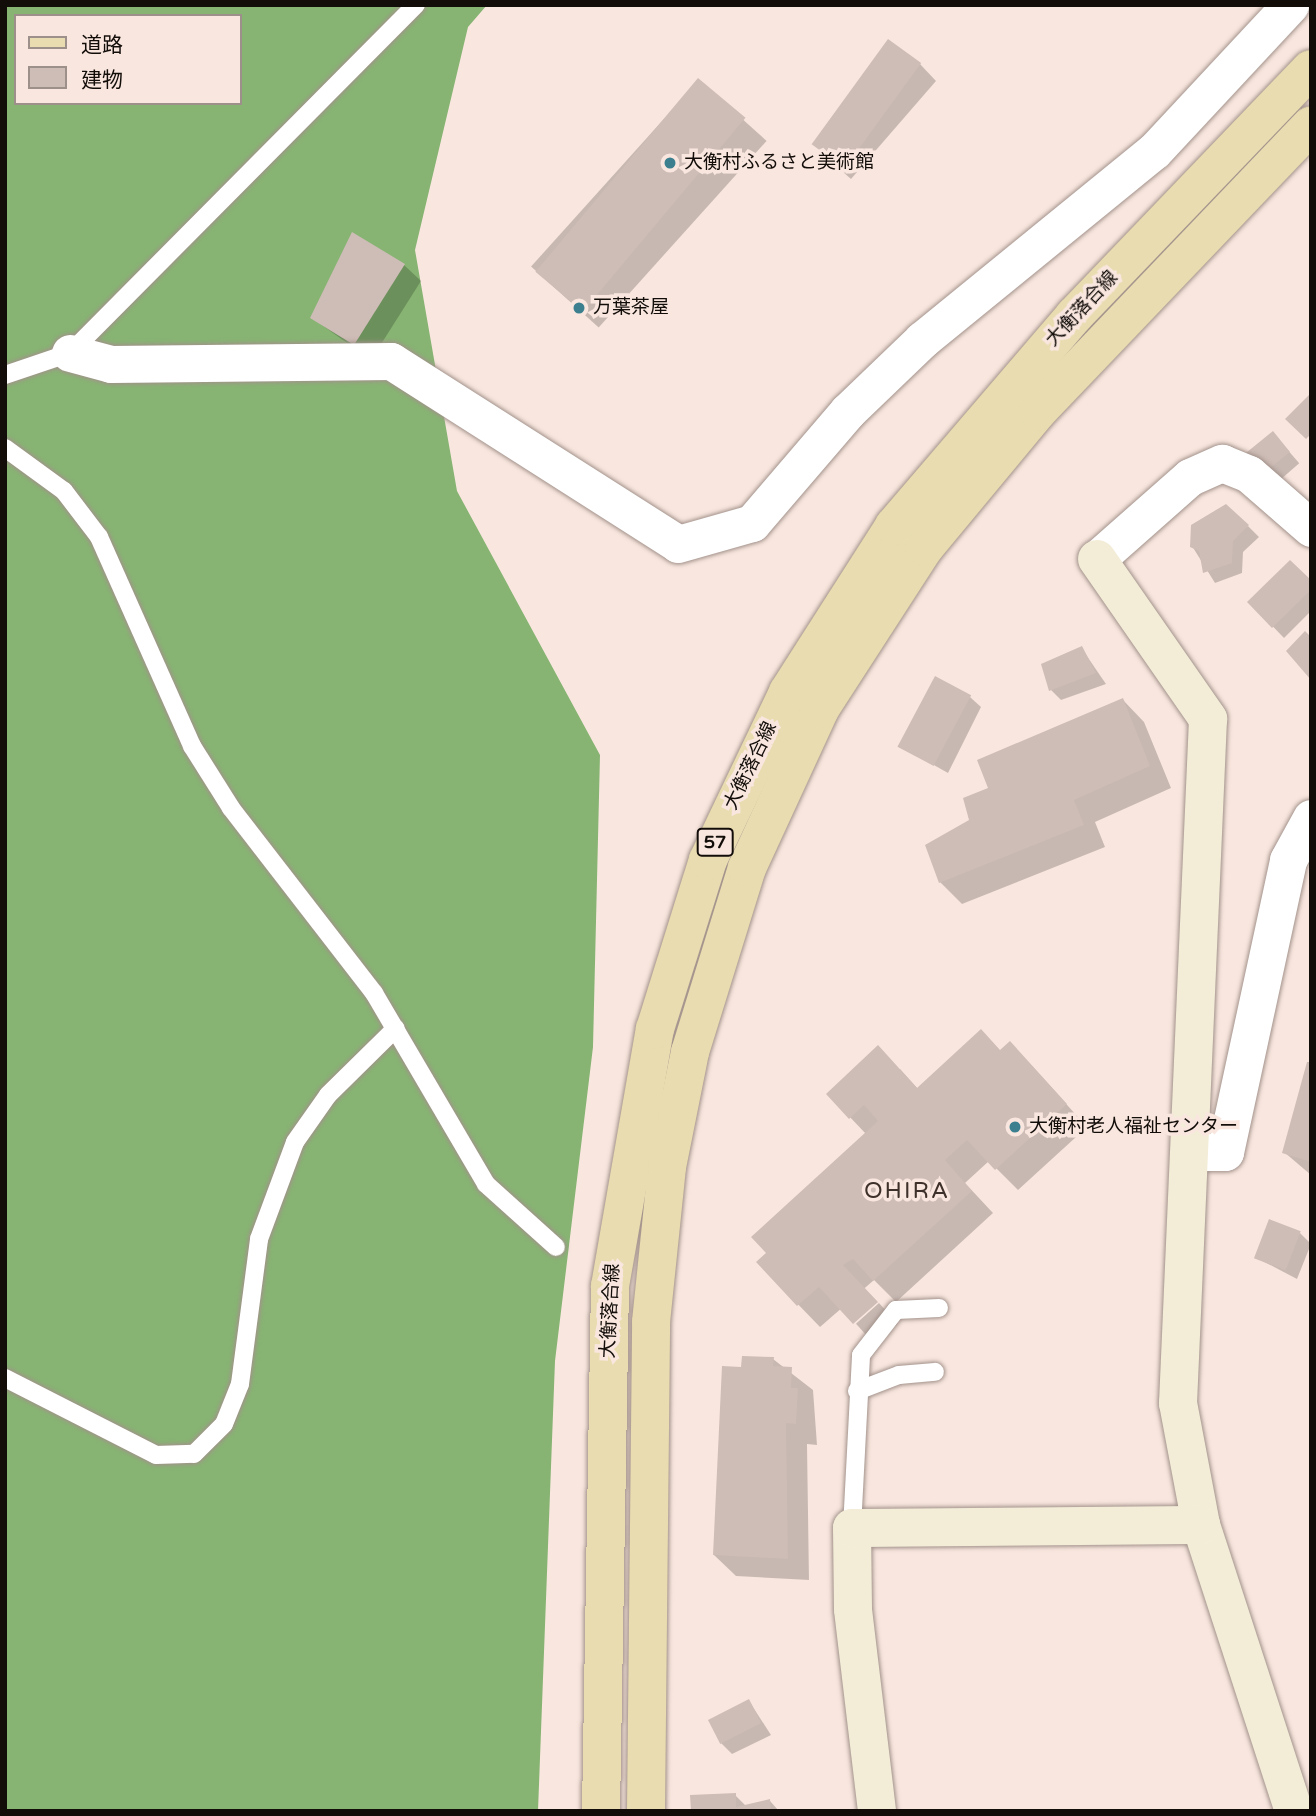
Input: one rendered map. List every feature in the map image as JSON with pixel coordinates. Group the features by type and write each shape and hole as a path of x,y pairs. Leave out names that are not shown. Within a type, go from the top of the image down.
{"main road":[{"name":"大衡落合線","path":"601,1811 610,1286 654,1029 708,860 788,692 894,526 1074,316 1311,69"},
{"name":"大衡落合線","path":"646,1811 651,1322 667,1167 693,1040 747,868 820,709 925,547 1038,411 1311,125"}],"street":[{"path":"70,354 111,364 391,361 678,544 752,523 904,358 1154,151 1290,5"},
{"path":"1308,519 1249,474 1222,463 1191,477 1097,559 1208,719 1178,1403 1201,1525 1294,1811 1311,1810"},
{"path":"1189,1152 1225,1152 1288,860 1311,818"},
{"path":"877,1811 853,1609 852,1528 1201,1525"}],"lane":[{"path":"5,376 70,354 416,5"},
{"path":"5,448 64,491 99,537 192,746 396,1028 427,1092 486,1184 556,1247"},
{"path":"5,1378 156,1455 194,1454 224,1424 240,1384 259,1238 295,1142 328,1095 396,1028"},
{"path":"852,1528 857,1391 861,1355 896,1310 940,1308"},
{"path":"857,1391 899,1375 935,1372"}],"green space":[{"path":"5,5 487,5 468,27 415,250 457,491 600,755 593,1047 555,1361 538,1811 5,1811"}],"building":[{"path":"888,39 921,63 845,168 812,144"},
{"path":"698,78 745,118 583,312 535,272"},
{"path":"352,232 405,264 354,345 310,318"},
{"path":"1311,393 1311,434 1306,439 1285,419"},
{"path":"1273,431 1290,452 1260,476 1243,455"},
{"path":"1226,504 1249,525 1233,541 1232,563 1203,573 1199,551 1190,547 1191,525"},
{"path":"1290,560 1311,580 1311,590 1272,628 1247,602"},
{"path":"1305,631 1311,637 1311,680 1286,651"},
{"path":"1082,646 1096,673 1049,691 1041,664"},
{"path":"935,676 971,695 934,766 897,747"},
{"path":"1123,698 1150,766 1074,800 1084,825 939,883 925,845 969,820 963,798 988,788 977,760"},
{"path":"981,1029 1000,1050 1010,1041 1067,1104 995,1170 967,1140 945,1160 972,1191 873,1281 853,1259 843,1265 878,1302 853,1324 819,1287 797,1306 756,1262 766,1253 751,1237 878,1121 864,1105 849,1119 826,1094 878,1045 917,1088"},
{"path":"1307,1062 1311,1062 1311,1162 1282,1153"},
{"path":"1269,1219 1301,1231 1286,1270 1254,1258"},
{"path":"742,1356 774,1357 773,1366 792,1367 791,1388 798,1388 796,1424 786,1423 788,1559 713,1555 722,1366 741,1367"},
{"path":"749,1699 761,1723 720,1744 708,1720"},
{"path":"736,1793 736,1807 770,1799 771,1811 691,1811 690,1795"}],"place":[{"name":"大衡村ふるさと美術館","path":"670,163"},
{"name":"万葉茶屋","path":"579,308"},
{"name":"大衡村老人福祉センター","path":"1015,1127"}],"district":[{"name":"OHIRA","path":"907,1191"}]}
